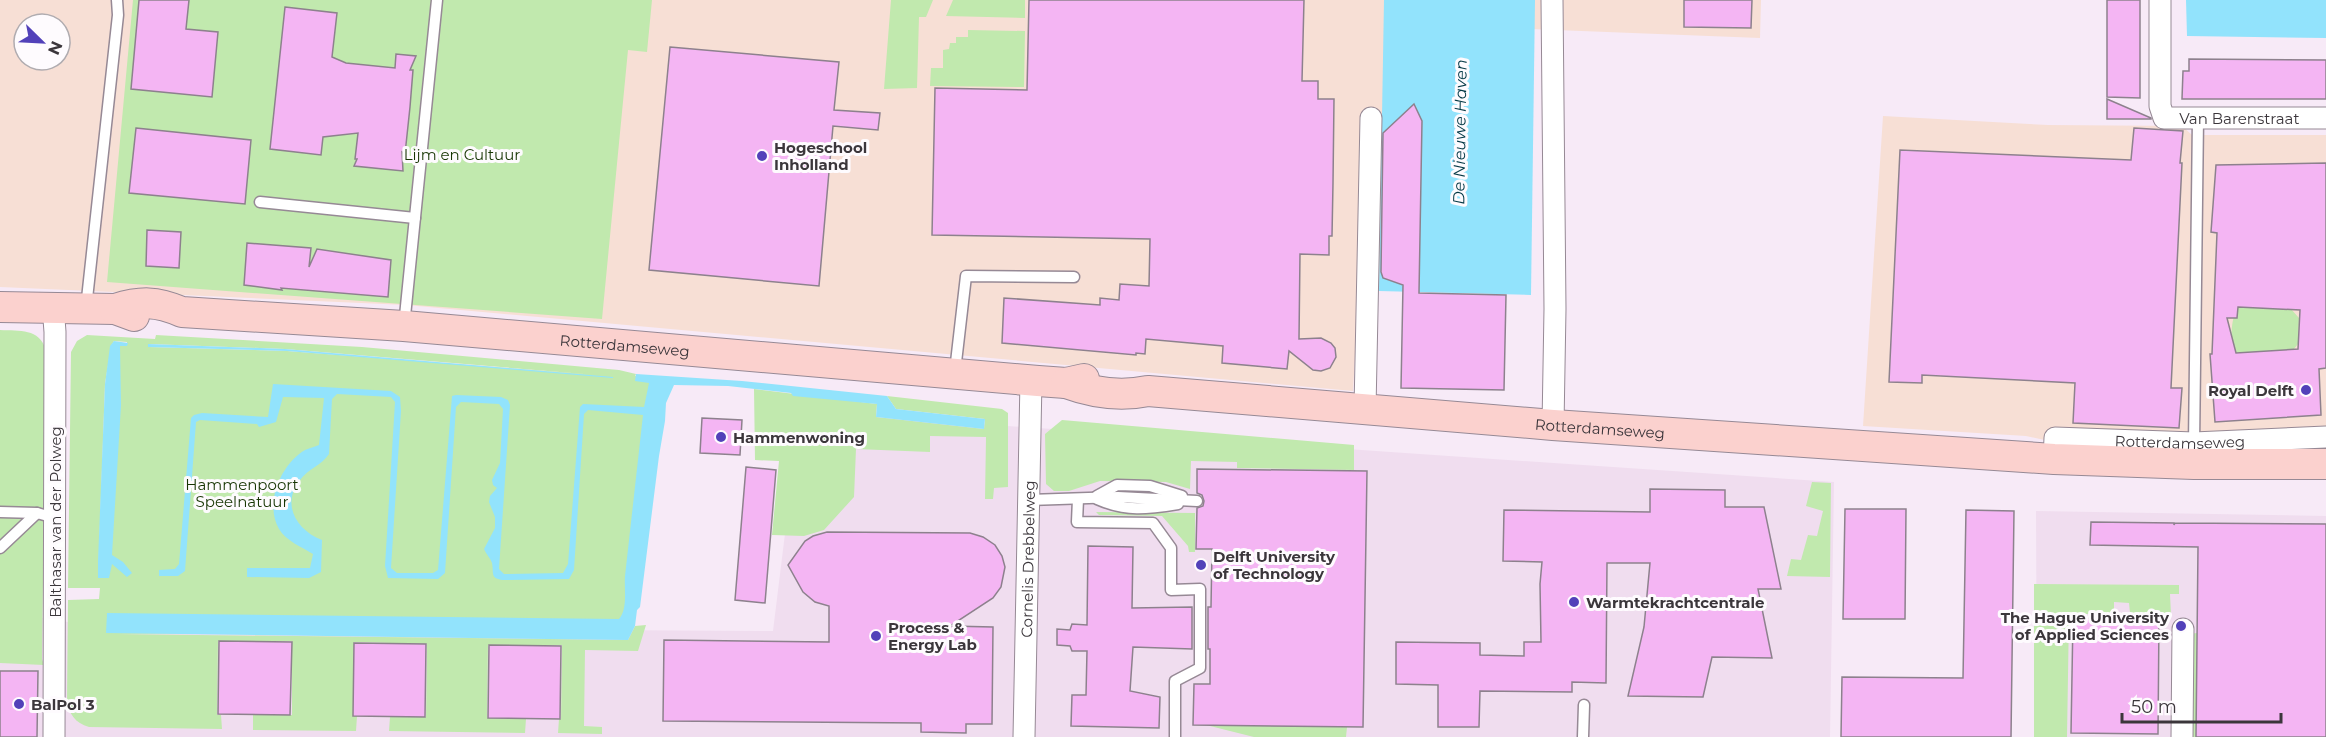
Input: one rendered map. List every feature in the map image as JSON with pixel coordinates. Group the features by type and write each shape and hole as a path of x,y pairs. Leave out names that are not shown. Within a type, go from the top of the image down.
{"street":[{"path":"1552,0 1555,309 1553,425"},
{"name":"Van Barenstraat","path":"2160,0 2160,106 2164,118 2326,118"},
{"path":"1365,410 1371,118"},
{"name":"Rotterdamseweg","path":"0,307 53,306 115,309 134,316 162,319 182,312 404,326 1066,383 1089,378 1129,382 1148,391 1365,410 2054,459 2194,454 2326,437"},
{"name":"Balthasar van der Polweg","path":"53,306 56,332 46,516 54,737"},
{"name":"Cornelis Drebbelweg","path":"1024,737 1030,380"},
{"name":"Rotterdamseweg","path":"2194,454 2326,464"},
{"path":"2182,737 2183,629"}],"lane":[{"path":"86,308 118,15 117,0"},
{"path":"404,326 437,0"},
{"path":"2194,454 2198,118"},
{"path":"260,202 415,218"},
{"path":"955,374 966,276 1074,277"},
{"path":"1029,500 1134,497 1197,501"},
{"path":"1078,499 1077,522 1153,522 1171,548 1171,590 1200,590 1200,668 1175,681 1175,737"},
{"path":"0,512 46,516"},
{"path":"0,548 46,516"},
{"path":"1583,737 1584,705"}],"shaded area":[{"path":"0,0 1761,0 1760,38 1478,27 1473,288 1359,287 1353,391 406,305 0,287"},
{"path":"1883,116 2048,125 2182,126 2192,135 2326,135 2326,453 2086,449 2026,436 1863,426"},
{"name":"Delft University of Technology","path":"0,336 31,616 98,627 773,631 800,412 1834,482 1830,737 0,737"},
{"name":"The Hague University of Applied Sciences","path":"2036,511 2326,516 2326,737 2037,737"}],"green space":[{"name":"Lijm en Cultuur","path":"133,0 652,0 647,52 628,50 602,319 107,282"},
{"path":"891,0 933,0 926,17 919,17 917,88 884,89"},
{"path":"953,0 1025,0 1025,18 946,16"},
{"path":"968,30 1025,31 1024,87 930,86 931,68 943,68 943,50 949,49 950,43 956,43 956,37 968,37"},
{"path":"2238,307 2291,309 2299,318 2298,344 2293,350 2230,354 2232,324"},
{"path":"0,330 34,334 46,350 42,659 44,665 0,663"},
{"name":"Hammenpoort Speelnatuur","path":"87,335 155,339 156,335 362,347 619,370 636,374 635,376 659,379 626,630 117,634 628,640 635,626 646,625 638,651 585,650 584,726 602,727 602,734 558,733 559,719 561,719 562,645 488,645 487,718 526,719 525,733 389,731 390,717 426,717 427,644 354,642 353,716 357,716 356,731 253,730 253,715 292,715 292,641 218,641 217,715 221,715 222,729 89,727 80,723 71,714 67,700 68,600 99,599 100,588 68,588 71,352 77,341","holes":["114,341 127,342 127,346 120,345 98,578 105,384 111,346","149,344 285,349 596,375 287,351 149,347"]},
{"path":"754,389 877,404 876,417 984,429 985,419 896,409 887,396 1002,409 1008,413 1008,487 994,488 993,499 985,499 986,437 930,436 930,452 856,449 854,497 824,530 804,536 772,535 779,461 755,460"},
{"path":"1062,420 1354,445 1354,470 1237,468 1237,462 1191,461 1190,489 1166,482 1100,481 1069,491 1054,491 1046,484 1045,434"},
{"path":"1812,482 1831,483 1830,577 1787,576 1791,559 1801,560 1808,535 1817,536 1823,511 1806,506"},
{"path":"1096,512 1195,513 1195,552 1189,552 1188,546 1162,516 1099,515"},
{"path":"2034,584 2179,585 2179,594 2170,594 2171,615 2130,613 2129,603 2114,602 2114,614 2069,614 2067,737 2034,737"},
{"path":"2197,633 2196,737 2187,737 2189,634"},
{"path":"1206,725 1347,727 1346,737 1254,737"}],"water":[{"name":"De Nieuwe Haven","path":"1384,0 1535,0 1531,295 1379,291"},
{"path":"2186,0 2326,0 2326,38 2187,36"},
{"path":"114,341 128,343 127,346 120,346 121,405 112,555 123,562 132,573 127,577 112,564 109,578 98,578 105,384 110,346"},
{"path":"148,344 285,349 613,378 287,351 148,347"},
{"path":"636,374 742,381 887,396 896,409 985,419 984,429 876,417 877,404 793,396 791,393 728,386 674,385 666,403 640,607 628,640 106,633 107,613 619,619 625,604 625,576 643,415 588,410 584,414 574,570 569,579 502,580 493,575 491,561 484,549 495,528 495,517 489,502 490,496 497,488 493,485 492,480 500,463 503,409 499,404 461,402 456,407 445,573 438,579 388,578 385,566 395,402 391,397 337,394 332,399 329,454 300,480 294,489 292,498 294,515 299,523 313,536 322,540 321,572 309,578 247,577 247,568 310,568 313,554 282,533 275,519 273,508 274,496 282,474 296,456 319,445 324,398 283,397 276,422 259,427 257,424 200,420 196,422 185,571 178,576 159,576 159,570 175,569 179,564 191,418 202,413 268,417 273,384 391,391 400,397 391,568 397,573 433,573 438,570 452,396 501,397 508,400 510,405 499,569 504,574 563,573 568,564 580,407 583,404 644,407 649,383 635,381"}],"building":[{"path":"139,0 189,0 186,29 218,32 212,97 131,89"},
{"path":"1029,0 1304,0 1302,81 1318,81 1318,99 1334,99 1333,183 1332,236 1329,236 1329,255 1300,254 1299,339 1321,338 1331,343 1335,348 1336,357 1330,368 1321,371 1313,370 1289,351 1287,369 1222,363 1223,346 1146,339 1145,354 1136,353 1136,355 1002,343 1004,298 1100,305 1100,298 1119,300 1120,284 1149,286 1150,239 932,235 935,88 1027,90"},
{"path":"1684,0 1752,0 1751,28 1684,27"},
{"path":"2107,0 2140,0 2140,98 2107,97"},
{"path":"285,7 337,13 332,57 346,63 395,68 396,54 416,56 410,70 413,70 405,154 402,152 403,171 354,166 357,159 355,159 358,133 323,137 321,155 270,149"},
{"path":"670,47 839,62 834,110 880,113 878,130 833,126 819,286 649,270"},
{"path":"2189,59 2326,60 2326,99 2182,99 2183,71 2189,71"},
{"path":"2107,99 2151,118 2151,119 2107,119"},
{"path":"1414,104 1422,121 1419,293 1506,295 1504,390 1401,388 1403,285 1383,278 1381,272 1383,133"},
{"path":"136,128 251,140 245,204 129,193"},
{"path":"2134,128 2183,131 2171,388 2182,388 2179,428 2073,423 2075,383 1922,375 1922,383 1889,382 1900,150 2131,160"},
{"path":"2326,163 2326,368 2319,369 2321,415 2215,422 2210,354 2212,354 2217,233 2211,232 2216,165","holes":["2238,307 2300,310 2298,349 2236,353 2227,318 2237,318"]},
{"path":"147,230 181,232 179,268 146,266"},
{"path":"247,243 311,248 309,267 317,249 391,260 388,297 281,288 282,290 244,285"},
{"name":"Hammenwoning","path":"702,418 742,420 740,455 700,453"},
{"path":"746,467 776,470 765,603 735,600"},
{"path":"1197,469 1367,471 1363,727 1193,725 1194,684 1210,684 1208,607 1211,607 1212,549 1196,549 1197,508 1203,506 1204,501 1202,495 1197,493"},
{"path":"1650,489 1725,490 1725,507 1764,507 1781,589 1758,589 1772,658 1712,657 1703,697 1628,696 1644,627 1650,563 1607,563 1606,683 1572,682 1572,692 1480,691 1479,727 1438,727 1438,685 1396,684 1396,642 1480,643 1480,655 1524,656 1524,642 1541,642 1542,562 1503,561 1504,510 1650,512"},
{"path":"1845,509 1906,509 1905,619 1843,619"},
{"path":"1966,510 2014,511 2011,737 1841,737 1842,677 1963,678"},
{"path":"2091,522 2174,523 2174,525 2175,523 2326,524 2326,737 2196,737 2198,547 2090,545"},
{"path":"827,532 970,533 983,537 995,545 1002,556 1005,567 1001,587 993,598 950,626 993,627 992,724 966,724 966,733 921,732 921,723 663,721 664,640 829,642 829,606 815,602 803,592 788,565 805,541"},
{"path":"1088,546 1133,547 1132,608 1192,607 1192,649 1133,647 1130,691 1160,697 1159,728 1071,726 1072,695 1086,695 1087,651 1072,651 1070,646 1057,645 1057,629 1070,630 1072,624 1087,625"},
{"path":"2073,618 2159,619 2158,734 2071,733"},
{"path":"219,641 292,642 290,715 218,714"},
{"path":"354,643 426,644 425,717 353,716"},
{"path":"489,645 561,646 560,719 488,718"},
{"name":"BalPol 3","path":"0,671 38,671 37,737 0,737"}],"place":[{"name":"Hogeschool Inholland","path":"762,156"},
{"name":"Royal Delft","path":"2306,390"},
{"name":"Hammenwoning","path":"721,437"},
{"name":"Delft University of Technology","path":"1201,565"},
{"name":"Warmtekrachtcentrale","path":"1574,602"},
{"name":"The Hague University of Applied Sciences","path":"2181,626"},
{"name":"Process & Energy Lab","path":"876,636"},
{"name":"BalPol 3","path":"19,704"}]}
